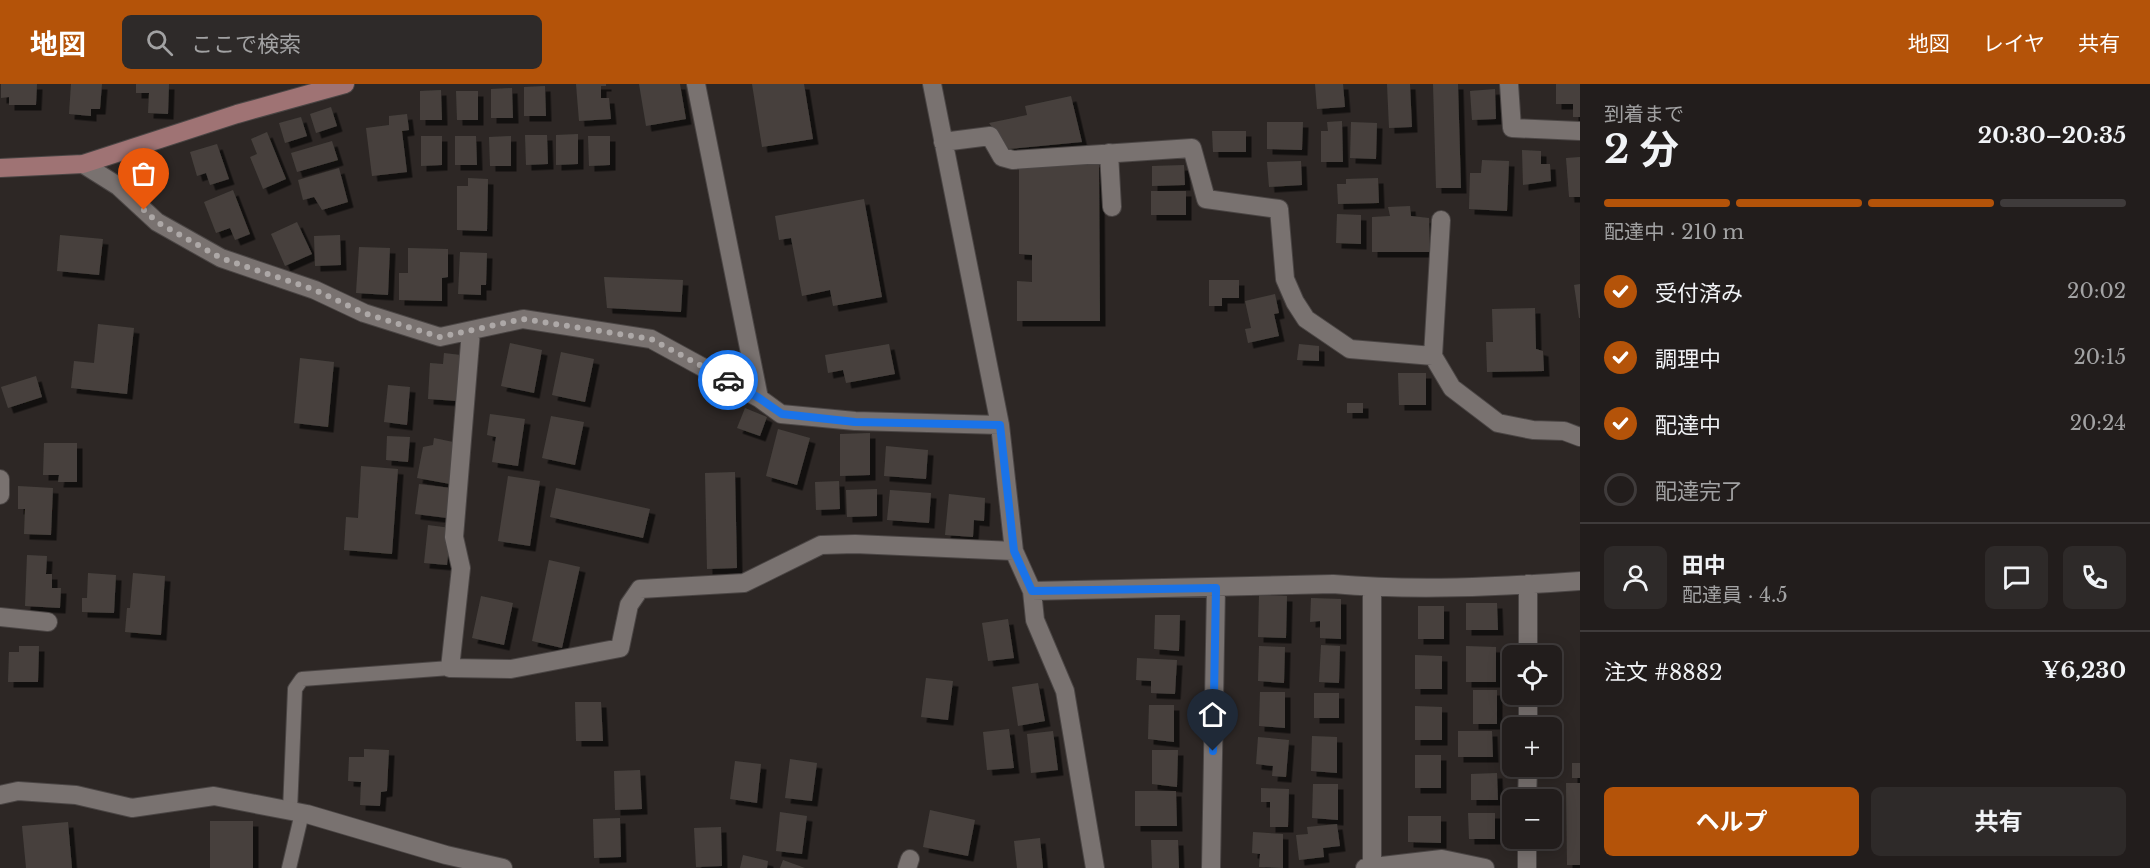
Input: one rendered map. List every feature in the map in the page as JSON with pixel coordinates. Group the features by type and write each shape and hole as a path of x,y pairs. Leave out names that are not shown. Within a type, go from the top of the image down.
{"street":[{"path":"0,168 83,164 237,114 345,84"},
{"path":"696,84 759,398"},
{"path":"932,84 1000,425 1014,551 1032,591 1035,621 1065,691 1095,868"},
{"path":"1509,84 1512,128 1580,131"},
{"path":"943,142 990,136 1002,157 1013,160 1192,148 1206,199 1279,209 1285,279 1295,302 1306,319 1350,349 1433,356"},
{"path":"1109,153 1112,207"},
{"path":"83,164 118,186 157,222 221,258 315,290 364,313 440,337 523,319 651,339 759,398 782,414 855,422 1000,425"},
{"path":"1441,220 1433,356 1452,388 1498,423 1564,431 1580,437"},
{"path":"471,331 454,537 461,568 450,668 511,669 620,648 628,605 640,589 744,583 821,545 855,544 1014,551"},
{"path":"0,479 0,495"},
{"path":"1032,591 1333,584 1372,587 1580,581"},
{"path":"1528,584 1528,645"},
{"path":"1372,587 1368,867 1442,859 1485,868"},
{"path":"1211,868 1216,588"},
{"path":"0,617 48,622"},
{"path":"0,795 18,791 76,795 132,808 213,796 296,812 446,855 503,868"},
{"path":"1527,849 1527,868"}],"lane":[{"path":"289,868 296,812 295,689 302,679 450,668"}],"building":[{"path":"1,84 37,84 36,105 9,105 9,97 1,98"},
{"path":"71,84 102,84 100,109 91,109 91,116 69,114"},
{"path":"136,84 169,84 168,114 148,113 149,93 136,93"},
{"path":"576,84 606,84 606,86 601,86 601,98 609,98 611,119 579,121"},
{"path":"639,84 680,84 686,119 646,126"},
{"path":"752,84 804,84 813,139 762,147"},
{"path":"1315,84 1343,84 1345,107 1317,109"},
{"path":"1387,84 1410,84 1412,127 1389,128"},
{"path":"1433,84 1458,84 1461,188 1436,188"},
{"path":"1556,84 1580,84 1580,117 1573,117 1573,104 1556,104"},
{"path":"545,86 546,116 524,116 524,87"},
{"path":"512,88 513,118 491,118 491,89"},
{"path":"1495,89 1496,119 1472,120 1470,91"},
{"path":"441,90 442,120 420,120 420,91"},
{"path":"456,91 478,91 478,120 457,120"},
{"path":"1071,96 1082,142 1009,149 989,123 1027,115 1025,106"},
{"path":"331,107 337,126 316,133 310,114"},
{"path":"407,114 409,130 402,131 407,172 372,176 366,128 389,125 389,116"},
{"path":"301,117 307,136 285,143 279,123"},
{"path":"1342,121 1343,162 1321,162 1321,131 1328,131 1327,122"},
{"path":"1267,122 1303,122 1302,150 1267,149"},
{"path":"1351,122 1377,123 1376,159 1350,158"},
{"path":"1212,131 1246,131 1246,152 1213,152"},
{"path":"267,132 286,179 263,189 250,157 257,154 251,139"},
{"path":"578,134 578,164 556,165 556,135"},
{"path":"525,135 547,135 548,164 526,165"},
{"path":"421,136 442,136 442,165 421,166"},
{"path":"455,136 476,136 477,165 455,165"},
{"path":"511,136 511,166 490,166 489,137"},
{"path":"588,136 610,136 610,165 589,166"},
{"path":"332,141 338,160 297,172 291,153"},
{"path":"217,144 229,179 210,185 206,173 197,176 190,152"},
{"path":"1522,150 1541,151 1541,164 1550,164 1551,181 1523,185"},
{"path":"1580,157 1580,197 1569,197 1566,158"},
{"path":"1482,160 1509,161 1507,211 1469,209 1470,173 1481,173"},
{"path":"1301,161 1302,185 1269,187 1267,162"},
{"path":"1019,162 1099,162 1100,321 1017,321 1017,281 1032,282 1032,255 1019,254"},
{"path":"1184,165 1185,185 1152,186 1152,166"},
{"path":"339,168 348,202 322,210 314,197 303,200 298,180"},
{"path":"468,178 488,179 487,231 457,230 457,186 468,186"},
{"path":"1378,178 1379,203 1338,204 1337,184 1346,184 1346,179"},
{"path":"233,190 250,234 235,240 230,228 216,233 204,202"},
{"path":"1151,191 1186,191 1186,215 1151,215"},
{"path":"864,199 882,297 833,306 830,290 802,296 791,238 779,240 775,216"},
{"path":"1410,206 1411,216 1429,218 1430,252 1372,252 1372,217 1390,216 1388,207"},
{"path":"1337,214 1361,215 1361,244 1336,243"},
{"path":"297,222 312,254 285,266 271,234"},
{"path":"60,235 103,239 99,275 57,271"},
{"path":"340,235 341,265 315,266 314,236"},
{"path":"359,247 390,248 388,295 356,293"},
{"path":"408,248 448,249 448,277 442,278 442,301 399,300 399,273 408,273"},
{"path":"460,252 487,253 486,285 481,285 481,295 458,294"},
{"path":"604,277 683,280 681,312 607,308"},
{"path":"1209,280 1239,280 1239,298 1222,298 1222,306 1209,306"},
{"path":"1580,284 1580,318 1579,318 1574,285"},
{"path":"1275,294 1279,313 1274,314 1279,336 1248,343 1245,329 1251,328 1245,301"},
{"path":"1535,308 1536,349 1543,351 1544,371 1487,372 1486,342 1493,342 1492,309"},
{"path":"98,324 134,328 127,394 71,388 74,361 94,363"},
{"path":"510,343 542,350 534,393 501,386"},
{"path":"889,344 895,374 846,383 843,370 828,373 825,355"},
{"path":"1299,344 1319,346 1319,361 1297,360"},
{"path":"561,352 594,359 585,402 552,395"},
{"path":"444,353 461,355 457,401 428,399 430,363 443,364"},
{"path":"300,358 334,362 328,427 294,423"},
{"path":"1398,373 1426,373 1426,405 1399,405"},
{"path":"36,376 42,397 8,408 1,387"},
{"path":"388,385 410,387 407,425 384,422"},
{"path":"1347,403 1363,403 1363,413 1347,413"},
{"path":"745,408 767,417 760,436 737,428"},
{"path":"490,414 525,419 518,466 492,462 496,437 487,435"},
{"path":"551,416 584,422 575,465 542,458"},
{"path":"778,429 810,438 797,485 766,476"},
{"path":"870,433 870,475 840,476 840,434"},
{"path":"387,436 410,437 408,462 386,460"},
{"path":"434,438 458,443 450,484 417,478 423,447 433,445"},
{"path":"44,443 77,443 77,482 58,482 59,475 43,475"},
{"path":"886,446 928,450 926,479 884,476"},
{"path":"361,466 398,469 392,554 344,550 346,517 358,518"},
{"path":"735,472 737,568 707,569 705,473"},
{"path":"508,476 540,481 530,546 498,541"},
{"path":"839,481 840,509 816,510 815,482"},
{"path":"419,484 451,488 447,518 415,514"},
{"path":"18,486 53,488 51,535 24,534 25,509 18,509"},
{"path":"556,488 650,509 643,538 550,517"},
{"path":"877,489 877,516 847,517 846,490"},
{"path":"890,490 931,493 929,523 887,520"},
{"path":"949,494 985,498 984,521 974,520 973,537 945,535"},
{"path":"428,525 451,528 447,565 424,563"},
{"path":"27,555 47,556 46,574 52,574 52,588 61,588 60,608 25,606"},
{"path":"549,560 580,567 562,648 532,641"},
{"path":"88,573 116,575 114,613 82,612 82,598 87,598"},
{"path":"133,573 165,576 161,635 125,632"},
{"path":"1259,595 1287,596 1286,638 1258,637"},
{"path":"481,596 513,603 504,645 472,638"},
{"path":"1311,598 1341,599 1341,639 1320,638 1320,621 1310,622"},
{"path":"1466,603 1497,603 1498,630 1466,630"},
{"path":"1418,606 1444,606 1444,639 1418,639"},
{"path":"1155,615 1180,615 1179,651 1154,649"},
{"path":"1008,619 1014,658 988,661 982,623"},
{"path":"1321,645 1340,646 1339,683 1319,682"},
{"path":"19,646 39,646 38,682 8,682 9,652 19,652"},
{"path":"1259,646 1285,647 1284,683 1258,681"},
{"path":"1466,646 1496,647 1496,682 1466,682"},
{"path":"1415,655 1442,656 1442,689 1415,689"},
{"path":"1137,658 1177,660 1175,694 1151,693 1151,681 1136,680"},
{"path":"926,678 953,681 948,720 921,717"},
{"path":"1038,683 1045,721 1018,726 1012,687"},
{"path":"1473,690 1497,690 1497,724 1473,724"},
{"path":"1260,692 1285,692 1285,728 1259,726"},
{"path":"1314,693 1339,693 1339,718 1314,718"},
{"path":"575,702 601,702 603,741 576,741"},
{"path":"1149,705 1174,705 1174,742 1148,739"},
{"path":"1415,706 1442,707 1442,740 1415,740"},
{"path":"1009,729 1014,768 987,770 983,732"},
{"path":"1053,731 1058,770 1031,773 1027,734"},
{"path":"1458,731 1492,731 1493,757 1458,757"},
{"path":"1312,736 1337,737 1337,773 1311,771"},
{"path":"1258,737 1289,740 1286,777 1272,776 1273,766 1256,764"},
{"path":"364,749 389,750 387,791 381,792 380,806 360,805 361,782 348,781 349,757 364,757"},
{"path":"1152,750 1178,750 1177,787 1152,784"},
{"path":"1415,755 1441,755 1441,788 1415,788"},
{"path":"790,759 817,763 812,801 785,798"},
{"path":"735,761 761,764 757,803 730,799"},
{"path":"1572,763 1580,763 1580,778 1572,778"},
{"path":"640,770 642,809 615,810 614,771"},
{"path":"1497,773 1498,800 1471,800 1471,774"},
{"path":"1566,783 1580,783 1580,865 1567,865"},
{"path":"1313,784 1338,784 1338,820 1312,818"},
{"path":"1261,788 1289,789 1288,827 1270,827 1270,802 1261,802"},
{"path":"1135,791 1176,791 1177,826 1135,826"},
{"path":"930,810 975,820 968,856 923,847"},
{"path":"780,812 807,816 802,854 776,851"},
{"path":"1468,813 1495,813 1495,839 1469,839"},
{"path":"1408,816 1441,816 1441,843 1408,842"},
{"path":"620,818 621,857 594,858 593,819"},
{"path":"210,821 253,821 253,868 210,868"},
{"path":"68,822 72,868 26,868 22,826"},
{"path":"1337,824 1340,846 1323,848 1324,857 1299,860 1296,835 1308,834 1307,827"},
{"path":"721,827 722,866 696,867 694,828"},
{"path":"1253,832 1283,834 1283,868 1259,867 1260,854 1252,853"},
{"path":"1040,838 1043,868 1017,868 1014,841"},
{"path":"1151,840 1178,840 1179,868 1152,868"},
{"path":"743,855 768,861 767,868 740,868"},
{"path":"783,860 805,868 780,868"}],"way so far":[{"path":"144,210 157,222 221,258 315,290 364,313 440,337 523,319 651,339 728,380"}],"route":[{"path":"728,380 782,414 855,422 1000,425 1014,551 1032,591 1216,588 1213,751"}]}
